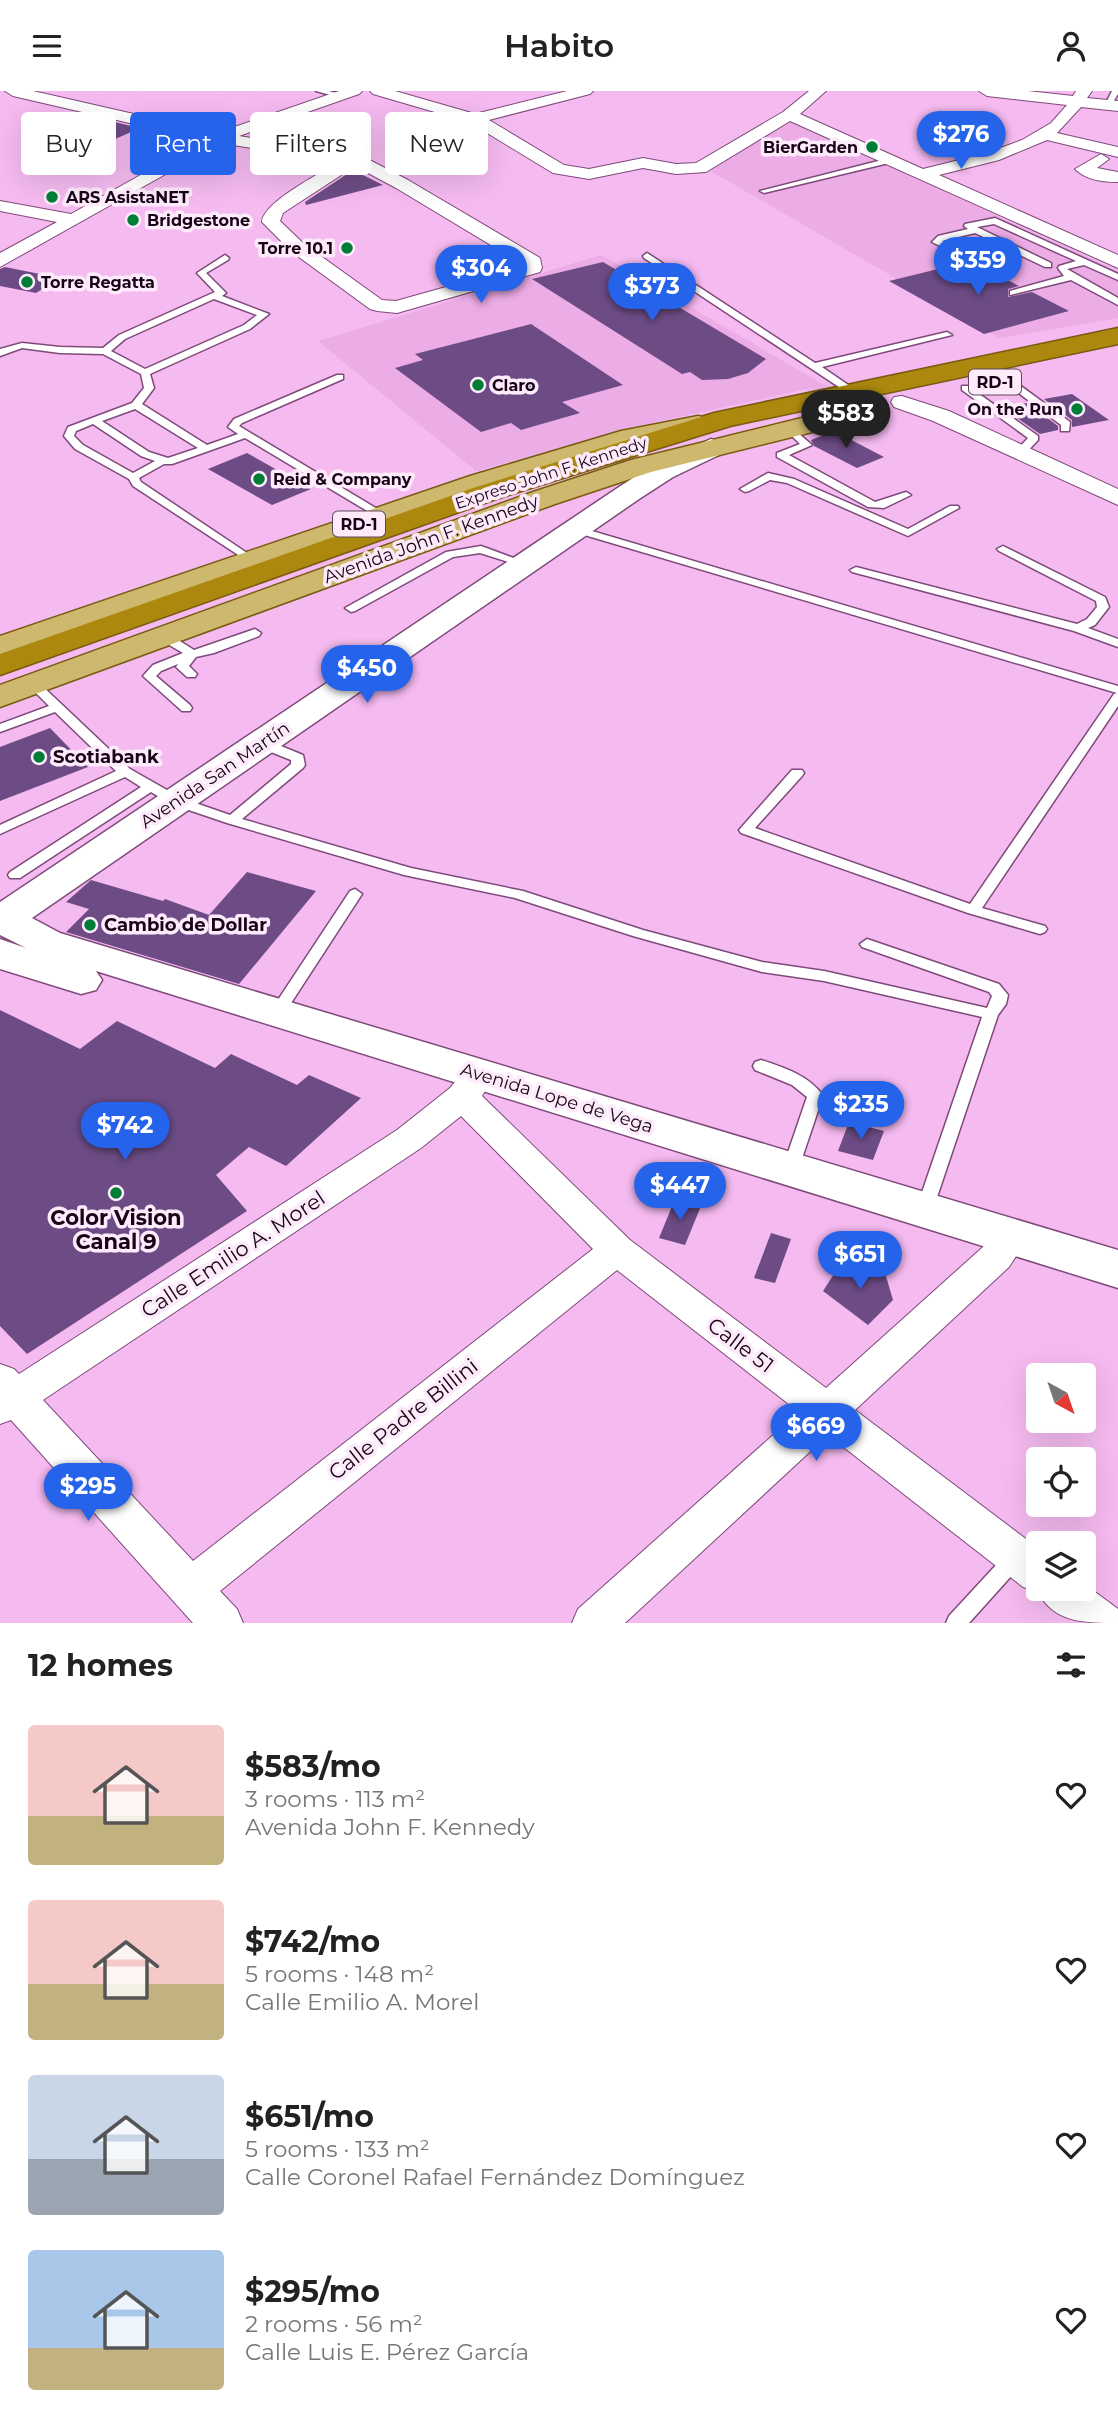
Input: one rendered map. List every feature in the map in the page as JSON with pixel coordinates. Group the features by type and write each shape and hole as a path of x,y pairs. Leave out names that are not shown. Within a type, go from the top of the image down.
{"highway":[{"name":"Expreso John F. Kennedy","path":"0,681 492,498 625,460 1118,336"},
{"name":"Expreso John F. Kennedy","path":"0,665 492,498 718,433 862,400 902,402 1118,355"}],"main road":[{"name":"Avenida John F. Kennedy","path":"0,647 480,482 631,437 791,430 862,400"},
{"name":"Avenida John F. Kennedy","path":"0,697 544,498 641,466 718,433"},
{"path":"0,656 19,648 35,635"},
{"path":"0,687 52,670 74,669"}],"street":[{"path":"378,91 451,112"},
{"path":"488,116 585,91"},
{"path":"488,127 559,169 589,174 643,163 676,169 700,167 789,115 818,91"},
{"path":"987,91 1114,100"},
{"path":"236,132 348,93"},
{"path":"13,99 46,94 130,115"},
{"path":"922,174 998,154 1044,135 1059,124 1081,96"},
{"path":"789,115 922,174 1084,254 1118,262"},
{"path":"1044,135 1114,154"},
{"path":"1114,154 1083,169 1104,177 1118,177"},
{"path":"354,159 402,184 533,262 533,268 397,307 377,305 298,248 271,222 271,216 277,209 354,159"},
{"path":"0,261 151,175"},
{"path":"0,206 72,219"},
{"path":"902,402 941,417 1118,498"},
{"name":"Avenida San Martín","path":"1,928 164,794 261,743 718,433"},
{"name":"Avenida Lope de Vega","path":"1,928 277,1013 471,1086 1004,1247 1118,1269"},
{"name":"Avenida Lope de Vega","path":"1,928 16,960 471,1086 790,1170 925,1210 1004,1247 1118,1294"},
{"name":"Calle 51","path":"471,1086 617,1250 1026,1564"},
{"name":"Calle Emilio A. Morel","path":"5,1395 409,1139 471,1086"},
{"path":"594,1623 1004,1247"},
{"name":"Calle Padre Billini","path":"190,1589 617,1250"},
{"path":"5,1395 222,1623"},
{"path":"1074,1601 1102,1623"}],"lane":[{"path":"320,91 348,93"},
{"path":"764,191 890,160"},
{"path":"1048,265 968,226 995,221 1066,254 1084,254 1118,277"},
{"path":"975,230 941,238 936,242 960,253 1001,243"},
{"path":"1084,254 1062,268 1072,277 1118,302"},
{"path":"646,256 817,365 862,400"},
{"path":"105,351 122,337 222,291 201,273 225,258"},
{"path":"1013,293 1072,277"},
{"path":"145,373 247,327 264,314 214,296"},
{"path":"817,365 947,335"},
{"path":"0,353 5,349 32,344 57,350 105,351 145,373 149,388 136,405 72,429 69,436 79,447 133,477 136,485 160,502 252,561"},
{"path":"340,377 238,421 233,426 383,516"},
{"path":"1007,380 1066,423 1065,429"},
{"path":"965,388 1034,438 1020,453"},
{"path":"136,405 205,449"},
{"path":"94,419 145,454 167,462 245,435"},
{"path":"791,430 807,445 781,455 861,501 880,506 906,495"},
{"path":"133,477 162,461"},
{"path":"745,489 768,476 790,481 908,533 954,508"},
{"path":"575,529 1118,690"},
{"path":"351,608 450,554 481,549 524,564"},
{"path":"1003,549 1101,599 1103,607 1099,614 1078,628"},
{"path":"856,570 1078,628 1118,643"},
{"path":"186,708 149,675 157,668 192,654 255,633"},
{"path":"163,636 192,654"},
{"path":"191,674 182,667 192,654"},
{"path":"34,685 125,772 164,794 232,820 409,872 518,894 638,933 762,967 824,976 991,1014"},
{"path":"973,910 1118,697"},
{"path":"0,728 58,707"},
{"path":"232,820 298,765 298,758 292,754 261,743"},
{"path":"0,830 125,772"},
{"path":"797,772 746,829 973,910 1040,929"},
{"path":"15,874 164,794"},
{"path":"277,1013 355,894"},
{"path":"867,944 994,988 1000,995 991,1014 925,1210"},
{"path":"761,1066 796,1080 815,1096 790,1170"},
{"path":"956,1623 1026,1566"}],"shaded area":[{"path":"790,121 1118,271 1118,318 999,338 707,169"},
{"path":"601,255 824,385 624,429 476,471 318,341"}],"building":[{"path":"116,122 130,126 130,132 116,139"},
{"path":"346,175 363,175 383,185 306,205 305,202"},
{"path":"971,261 1019,286 1008,289 1008,297 1032,292 1069,311 984,334 889,281"},
{"path":"603,262 766,359 748,373 728,379 702,380 690,372 682,374 532,279"},
{"name":"Torre Regatta","path":"5,267 60,278 36,293 0,286 0,269"},
{"name":"Claro","path":"531,324 623,385 562,402 580,413 521,430 511,423 481,432 395,368 423,360 415,354"},
{"name":"On the Run","path":"1072,394 1109,420 1072,427 1072,420 1044,399"},
{"path":"1027,403 1058,426 1058,430 1040,434 1003,408"},
{"path":"834,431 884,457 857,468 814,446 811,440"},
{"name":"Reid & Company","path":"247,453 311,489 272,505 208,469"},
{"name":"Scotiabank","path":"50,728 88,767 0,801 0,747"},
{"path":"247,872 316,891 239,984 66,932 89,909 66,902 91,880 163,901 165,899 209,915"},
{"name":"Color Vision Canal 9","path":"0,1010 80,1049 117,1021 215,1068 231,1054 297,1085 309,1075 361,1098 286,1166 249,1147 216,1175 247,1211 27,1354 0,1326"},
{"path":"849,1122 884,1131 873,1160 838,1151"},
{"path":"675,1199 701,1206 685,1245 659,1238"},
{"path":"771,1233 791,1239 775,1283 754,1278"},
{"path":"843,1260 885,1273 893,1300 868,1325 823,1291"}],"place":[{"name":"BierGarden","path":"872,147"},
{"name":"ARS AsistaNET","path":"52,197"},
{"name":"Bridgestone","path":"133,220"},
{"name":"Torre 10.1","path":"347,248"},
{"name":"Torre Regatta","path":"27,282"},
{"name":"Claro","path":"478,385"},
{"name":"On the Run","path":"1077,409"},
{"name":"Reid & Company","path":"259,479"},
{"name":"Scotiabank","path":"39,757"},
{"name":"Cambio de Dollar","path":"90,925"},
{"name":"Color Vision Canal 9","path":"116,1193"}]}
